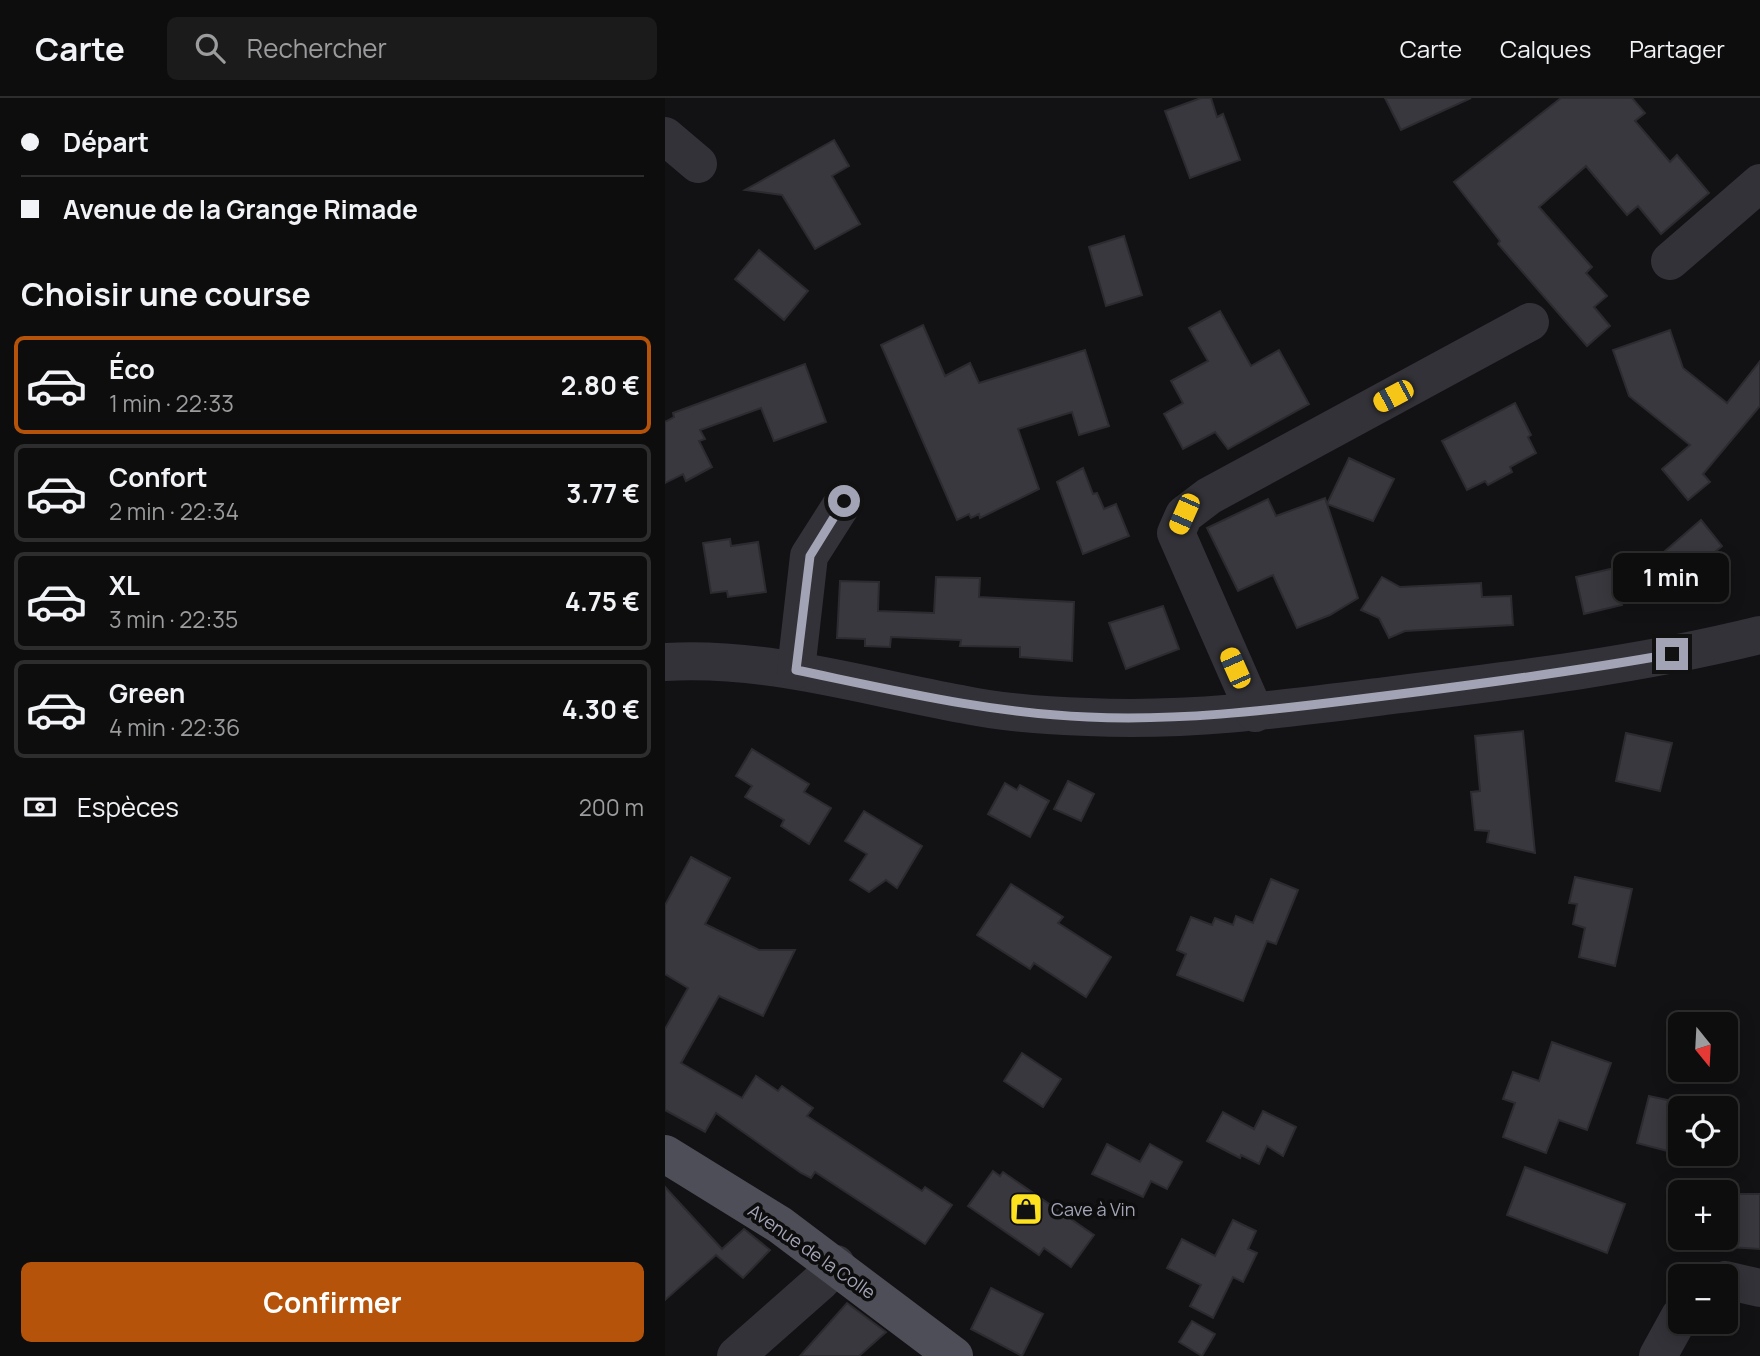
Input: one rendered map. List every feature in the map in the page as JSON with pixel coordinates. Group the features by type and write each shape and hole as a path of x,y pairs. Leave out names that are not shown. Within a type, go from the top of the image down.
{"main road":[{"name":"Avenue de la Colle","path":"665,1154 780,1225 836,1264 954,1356"}],"street":[{"path":"665,136 698,163"},
{"path":"1670,261 1760,183"},
{"path":"1255,713 1176,533 1184,514 1209,496 1530,322"},
{"path":"796,670 810,556 844,501"},
{"path":"665,662 712,659 796,670 964,705 1086,717 1175,718 1255,713 1537,678 1760,635"},
{"path":"736,1356 836,1264"},
{"path":"1738,1283 1760,1288"},
{"path":"1658,1356 1670,1334"}],"building":[{"path":"1201,98 1211,98 1217,117 1223,114 1240,160 1190,178 1165,111"},
{"path":"1385,98 1471,98 1401,130"},
{"path":"1561,98 1632,98 1645,113 1635,121 1670,162 1677,155 1709,193 1661,234 1638,206 1627,215 1586,166 1539,207 1592,267 1586,273 1607,296 1594,307 1610,326 1587,346 1498,244 1500,241 1454,182"},
{"path":"834,140 849,166 832,176 860,224 815,249 782,195 745,190"},
{"path":"1124,236 1142,295 1106,306 1089,247"},
{"path":"759,250 808,291 784,320 735,279"},
{"path":"1220,311 1251,366 1279,350 1309,404 1228,449 1215,432 1183,449 1164,414 1183,403 1171,381 1208,361 1189,328"},
{"path":"923,325 945,376 970,363 979,383 1085,350 1109,426 1079,435 1072,412 1018,429 1039,489 980,518 979,514 971,518 969,514 957,520 881,345"},
{"path":"1670,330 1683,368 1727,403 1760,361 1760,406 1703,474 1710,482 1688,500 1662,469 1690,445 1629,396 1613,350"},
{"path":"805,364 826,422 774,441 761,408 700,430 705,439 699,441 712,467 686,481 683,474 665,483 665,422 674,417 673,413"},
{"path":"1515,403 1531,435 1528,437 1536,453 1510,467 1512,472 1488,485 1485,481 1467,490 1442,441"},
{"path":"1349,458 1394,479 1373,521 1327,504"},
{"path":"1083,468 1093,494 1097,493 1104,509 1116,504 1129,536 1083,554 1057,482"},
{"path":"1325,498 1358,598 1330,615 1297,628 1273,575 1238,591 1207,528 1268,499 1276,516"},
{"path":"1701,520 1722,546 1670,589 1621,600 1622,605 1584,614 1576,577 1657,558"},
{"path":"730,539 731,546 758,542 766,592 728,597 727,591 711,593 703,543"},
{"path":"936,577 980,578 979,597 1074,602 1072,661 1020,657 1020,647 960,646 961,640 891,637 890,647 865,646 865,639 837,638 840,581 879,582 878,611 934,613"},
{"path":"1382,577 1400,587 1481,583 1482,597 1511,596 1513,625 1405,631 1389,638 1379,618 1361,610"},
{"path":"1163,606 1179,649 1126,669 1109,623"},
{"path":"1523,731 1535,853 1487,842 1489,831 1475,830 1471,792 1480,791 1475,736"},
{"path":"1626,733 1672,743 1660,791 1616,781"},
{"path":"752,749 809,784 804,792 831,808 809,844 781,826 784,820 745,797 752,786 736,776"},
{"path":"1068,781 1094,794 1081,821 1054,809"},
{"path":"1005,783 1017,790 1020,785 1049,801 1030,837 988,814"},
{"path":"864,811 922,846 897,888 886,880 869,892 850,880 867,854 845,841"},
{"path":"691,857 730,878 705,924 759,950 795,950 763,1016 719,996 681,1063 742,1098 756,1076 778,1091 782,1086 813,1108 807,1116 922,1191 925,1187 952,1205 925,1244 815,1172 811,1178 801,1173 716,1113 705,1132 665,1110 665,1029 688,988 665,974 665,905"},
{"path":"1575,877 1632,889 1615,966 1579,957 1585,928 1573,924 1577,904 1569,903"},
{"path":"1271,879 1298,890 1276,944 1267,941 1243,1001 1177,975 1186,954 1177,950 1191,917 1212,925 1215,918 1233,925 1236,916 1253,923"},
{"path":"1011,884 1063,917 1058,923 1111,957 1086,997 1034,963 1030,969 977,935"},
{"path":"1552,1042 1611,1063 1587,1130 1559,1120 1546,1153 1503,1137 1515,1103 1503,1099 1513,1072 1539,1081"},
{"path":"1022,1053 1061,1079 1043,1107 1004,1081"},
{"path":"1649,1096 1668,1100 1668,1151 1637,1143"},
{"path":"1263,1111 1296,1127 1283,1156 1267,1146 1259,1164 1241,1155 1240,1158 1207,1141 1223,1112 1254,1129"},
{"path":"1107,1144 1140,1162 1150,1144 1182,1162 1167,1189 1151,1181 1143,1197 1092,1174"},
{"path":"1525,1167 1625,1204 1607,1253 1507,1215"},
{"path":"993,1171 1000,1176 1003,1172 1094,1235 1071,1267 1044,1248 1039,1255 968,1206"},
{"path":"665,1187 722,1249 744,1229 770,1250 743,1278 716,1255 665,1300"},
{"path":"1738,1194 1760,1194 1760,1249 1738,1248"},
{"path":"1233,1220 1256,1231 1248,1249 1257,1253 1243,1282 1233,1277 1213,1318 1190,1306 1201,1285 1167,1268 1182,1239 1215,1256"},
{"path":"991,1288 1043,1314 1022,1356 971,1329"},
{"path":"847,1303 886,1332 859,1356 800,1356"},
{"path":"1192,1321 1215,1334 1202,1356 1179,1342"}],"place":[{"name":"Cave à Vin","path":"1026,1209"}],"route":[{"path":"844,501 810,556 796,670 964,705 1086,717 1175,718 1255,713 1537,678 1672,654"}]}
